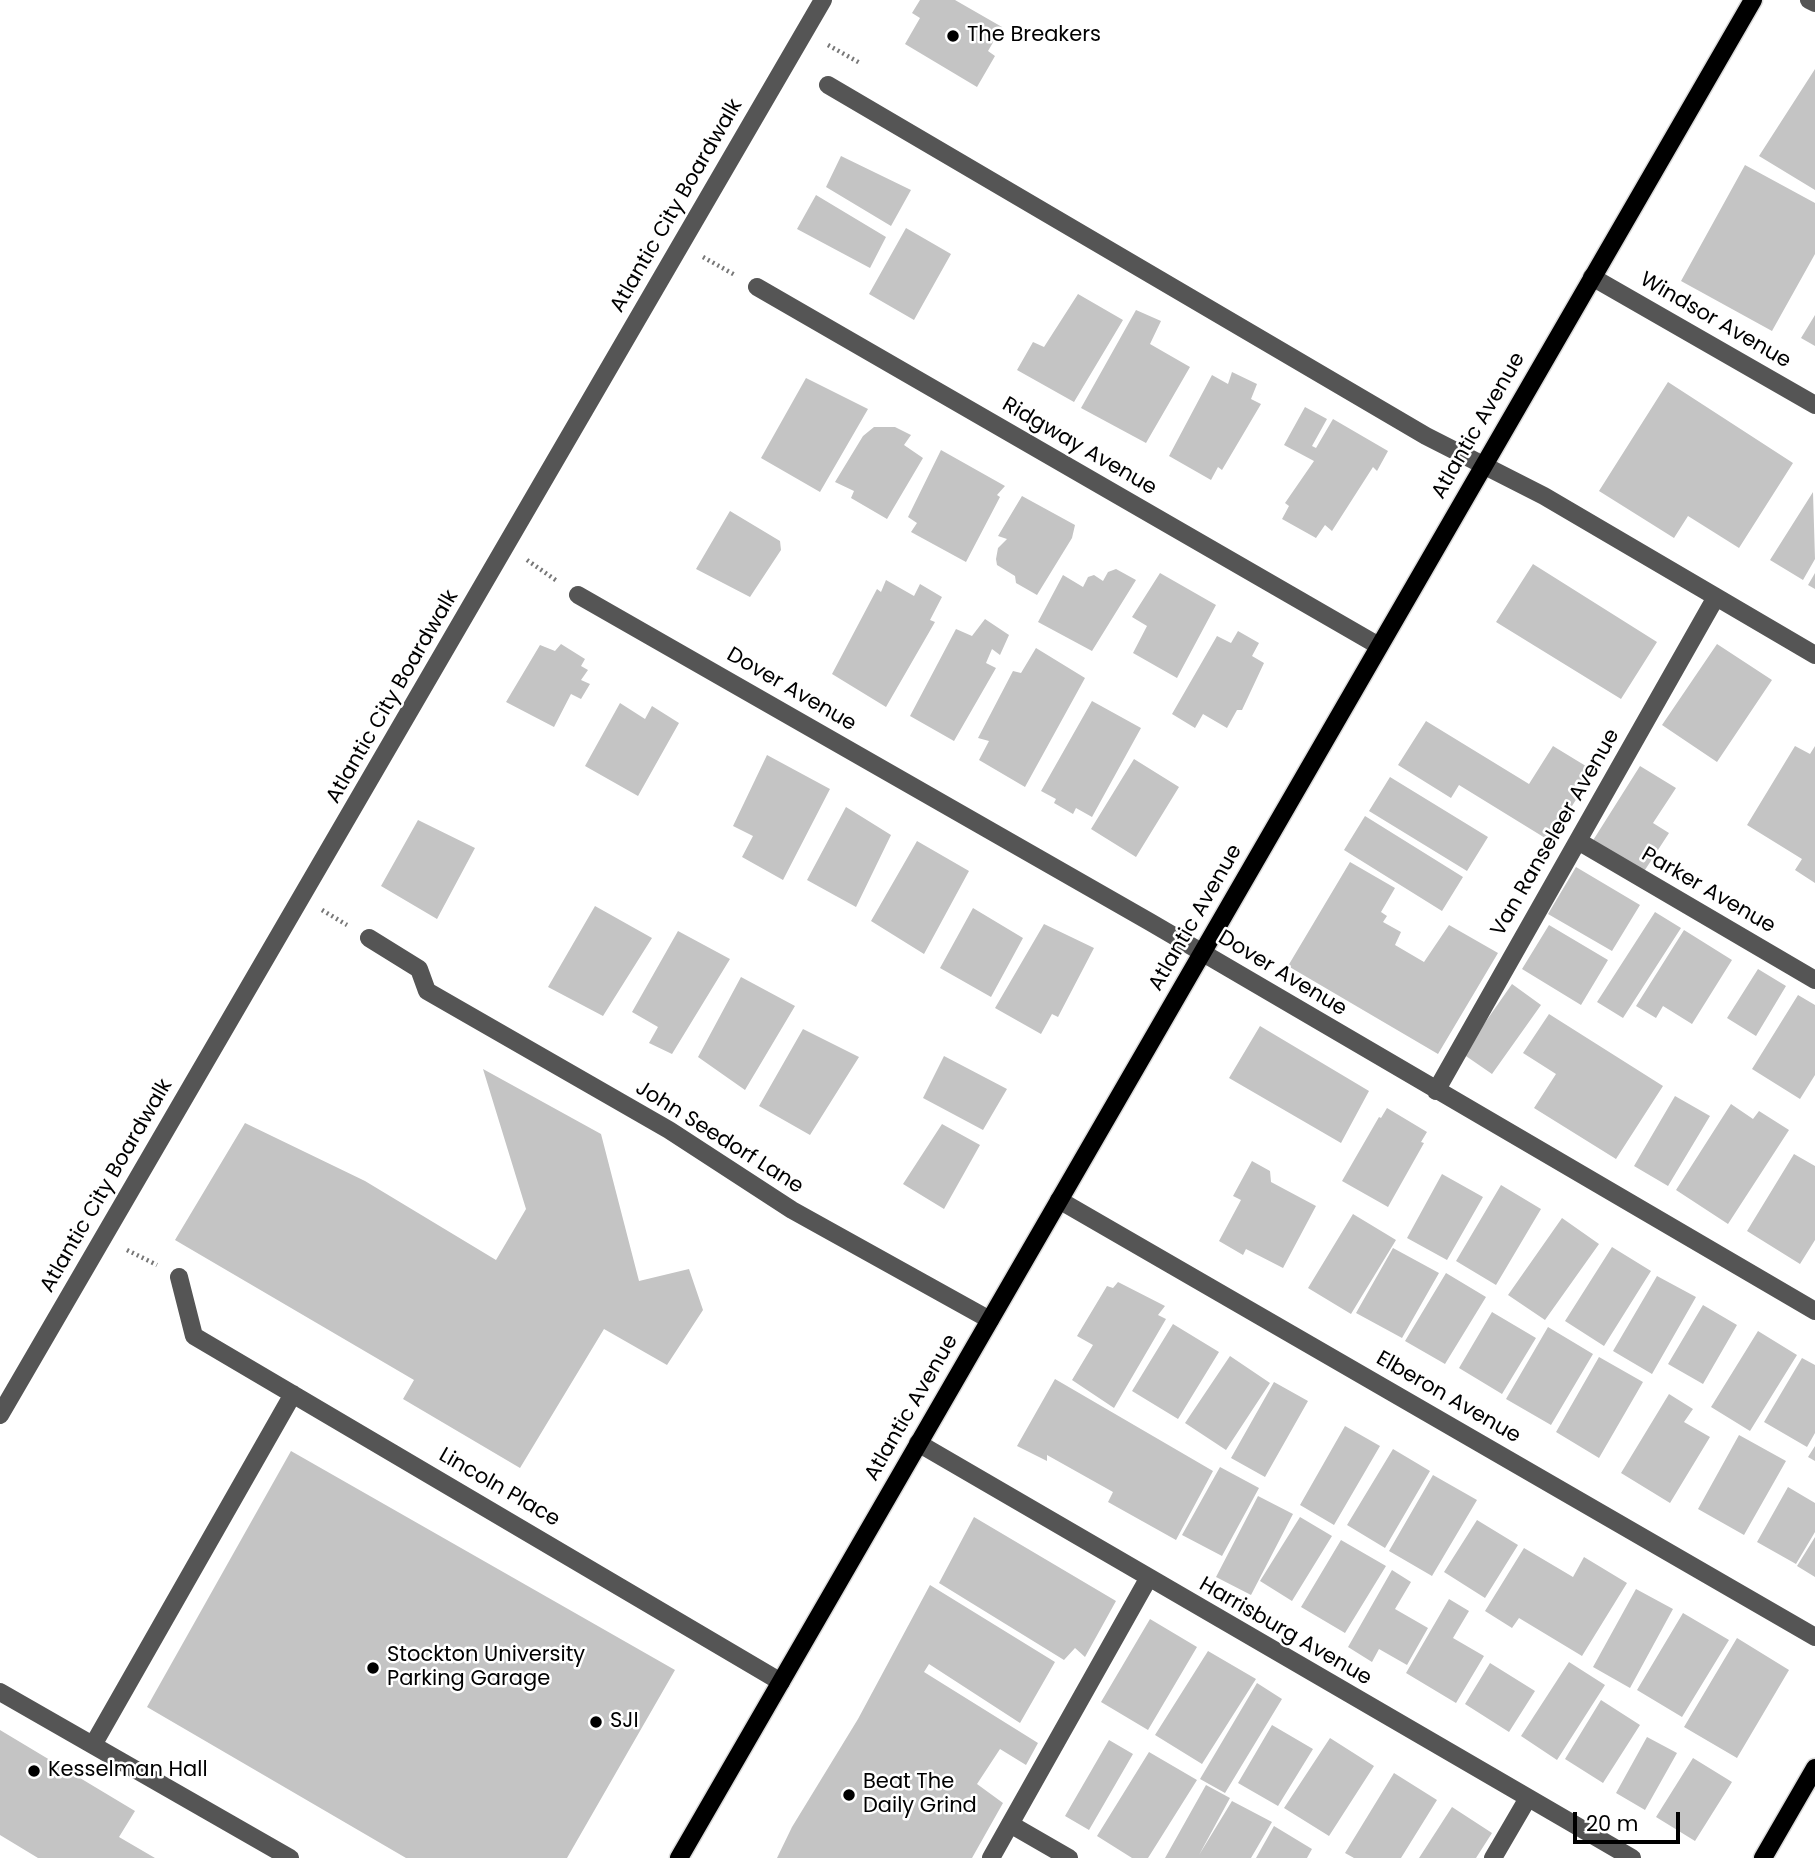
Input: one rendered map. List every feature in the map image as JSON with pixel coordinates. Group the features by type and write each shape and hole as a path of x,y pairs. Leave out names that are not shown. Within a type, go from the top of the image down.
{"main road":[{"name":"Atlantic Avenue","path":"679,1858 1753,0"},
{"path":"1763,1858 1815,1768"}],"street":[{"name":"Atlantic City Boardwalk","path":"0,1415 823,0"},
{"path":"1809,0 1815,3"},
{"path":"828,85 1482,466 1545,496 1815,655"},
{"name":"Windsor Avenue","path":"1592,278 1815,405"},
{"name":"Ridgway Avenue","path":"757,287 1378,646"},
{"name":"Dover Avenue","path":"578,595 1813,1307"},
{"name":"Van Ranseleer Avenue","path":"1436,1091 1716,597"},
{"name":"Parker Avenue","path":"1578,841 1815,980"},
{"name":"John Seedorf Lane","path":"369,938 419,969 426,991 669,1130 792,1210 990,1320"},
{"name":"Elberon Avenue","path":"1059,1200 1815,1636"},
{"name":"Lincoln Place","path":"179,1277 194,1336 780,1682"},
{"path":"93,1745 293,1394"},
{"name":"Harrisburg Avenue","path":"918,1443 1632,1858"},
{"path":"991,1858 1148,1579"},
{"path":"0,1692 290,1858"},
{"path":"1493,1858 1528,1798"},
{"path":"1010,1824 1069,1858"}],"path":[{"path":"820,40 860,63"},
{"path":"680,244 757,287"},
{"path":"506,547 578,595"},
{"path":"316,907 369,938"},
{"path":"122,1248 179,1277"}],"building":[{"name":"The Breakers","path":"920,0 955,0 1002,27 988,51 995,56 977,87 905,44 920,18 912,13"},
{"path":"1815,69 1815,190 1759,156"},
{"path":"841,156 911,190 891,226 826,187"},
{"path":"1745,165 1815,203 1815,254 1772,331 1681,281"},
{"path":"816,195 886,237 870,268 797,229"},
{"path":"906,228 951,254 914,320 869,294"},
{"path":"1078,294 1123,320 1074,402 1017,370 1033,342 1044,347"},
{"path":"1136,310 1161,321 1150,344 1190,367 1146,443 1081,408"},
{"path":"1815,315 1815,346 1801,338"},
{"path":"1232,372 1257,384 1251,399 1261,404 1222,470 1218,467 1211,480 1169,456 1212,375 1228,384"},
{"path":"806,378 868,409 820,492 761,458"},
{"path":"1668,382 1793,463 1739,548 1688,516 1674,538 1599,491"},
{"path":"1305,407 1327,419 1312,446 1316,448 1333,419 1388,451 1377,471 1373,467 1332,531 1325,525 1316,538 1282,519 1289,506 1285,503 1314,461 1284,445"},
{"path":"874,427 895,427 911,435 904,445 923,458 887,519 851,498 854,491 835,482 863,436"},
{"path":"941,450 1005,486 997,495 1000,497 966,562 911,532 917,523 908,517"},
{"path":"1813,492 1815,559 1803,580 1770,560"},
{"path":"1022,496 1075,525 1072,538 1037,595 1016,583 1015,576 997,565 996,559 998,548 1007,539 998,536"},
{"path":"730,511 780,541 781,550 750,597 696,569"},
{"path":"1533,564 1657,642 1621,699 1496,622"},
{"path":"1116,569 1136,580 1092,651 1038,622 1063,575 1083,587 1088,577 1094,575 1103,581 1108,572"},
{"path":"1160,573 1216,605 1177,678 1133,653 1147,626 1132,617"},
{"path":"1815,573 1815,589 1808,585"},
{"path":"886,580 914,596 920,584 942,597 930,620 935,622 886,707 832,674 877,589 881,592"},
{"path":"985,619 1009,635 1000,655 992,649 986,663 996,668 954,741 910,716 956,629 972,636"},
{"path":"1238,631 1259,643 1252,656 1264,663 1242,710 1237,710 1227,728 1203,714 1195,728 1172,714 1217,636 1231,643"},
{"path":"561,644 585,659 581,666 588,670 581,680 590,684 581,699 571,694 554,727 506,702 540,645 555,651"},
{"path":"1717,644 1772,680 1717,762 1662,725"},
{"path":"1036,648 1085,678 1025,787 979,760 989,741 978,738 1013,671 1021,673"},
{"path":"1092,701 1141,728 1092,817 1076,808 1073,814 1054,803 1056,799 1041,791"},
{"path":"620,703 645,719 652,706 679,723 638,796 585,766"},
{"path":"1426,721 1529,784 1553,746 1594,771 1550,841 1459,785 1451,798 1398,765"},
{"path":"1795,746 1810,754 1815,746 1815,883 1795,870 1802,859 1747,825"},
{"path":"767,755 830,789 783,880 742,857 753,836 733,826"},
{"path":"1134,759 1179,787 1136,857 1091,829"},
{"path":"1640,766 1676,788 1653,823 1669,833 1643,873 1592,842"},
{"path":"1390,777 1488,837 1467,871 1369,811"},
{"path":"846,807 891,835 856,907 807,880"},
{"path":"1365,816 1463,877 1442,911 1344,850"},
{"path":"418,820 475,848 437,919 381,886"},
{"path":"917,841 969,871 924,954 871,921"},
{"path":"1350,862 1395,888 1381,912 1387,916 1383,922 1401,932 1395,945 1424,962 1449,925 1498,953 1438,1054 1288,966"},
{"path":"1576,867 1640,905 1612,951 1548,914"},
{"path":"595,906 652,938 603,1016 548,987"},
{"path":"973,908 1023,938 991,997 940,968"},
{"path":"1655,912 1681,928 1623,1018 1597,1002"},
{"path":"1044,924 1094,948 1058,1017 1052,1014 1041,1034 995,1008"},
{"path":"1549,925 1608,960 1581,1005 1522,969"},
{"path":"1684,930 1732,960 1692,1024 1663,1006 1656,1018 1636,1006"},
{"path":"678,931 730,959 672,1054 649,1043 658,1027 632,1012"},
{"path":"1758,969 1786,986 1756,1036 1727,1018"},
{"path":"741,977 795,1006 745,1090 698,1057"},
{"path":"1512,984 1541,1005 1492,1074 1463,1054"},
{"path":"1798,995 1815,1005 1815,1075 1800,1099 1752,1069"},
{"path":"1549,1014 1663,1086 1616,1159 1534,1108 1556,1074 1523,1053"},
{"path":"1260,1026 1369,1091 1341,1143 1229,1078"},
{"path":"803,1029 859,1057 810,1135 759,1106"},
{"path":"944,1056 1007,1089 983,1130 923,1098"},
{"path":"483,1069 601,1134 639,1281 689,1269 703,1310 667,1365 604,1329 520,1468 403,1399 414,1380 175,1240 245,1123 365,1181 496,1260 526,1209"},
{"path":"1675,1096 1710,1116 1668,1186 1634,1166"},
{"path":"1731,1104 1753,1119 1759,1111 1789,1130 1728,1224 1676,1190"},
{"path":"1387,1108 1427,1132 1421,1142 1424,1143 1388,1207 1342,1181"},
{"path":"942,1124 980,1145 944,1209 903,1184"},
{"path":"1794,1154 1815,1166 1815,1240 1800,1264 1747,1231"},
{"path":"1252,1161 1270,1171 1271,1182 1316,1206 1283,1268 1246,1249 1243,1255 1219,1241 1241,1200 1233,1196"},
{"path":"1442,1174 1483,1197 1447,1260 1407,1238"},
{"path":"1501,1185 1541,1209 1496,1285 1456,1261"},
{"path":"1353,1214 1396,1240 1351,1314 1308,1288"},
{"path":"1562,1218 1599,1244 1545,1320 1508,1295"},
{"path":"1612,1247 1651,1271 1604,1346 1565,1321"},
{"path":"1393,1248 1439,1273 1402,1338 1356,1313"},
{"path":"1446,1273 1486,1297 1445,1364 1405,1341"},
{"path":"1657,1276 1696,1297 1652,1374 1613,1351"},
{"path":"1118,1282 1165,1306 1158,1315 1166,1319 1114,1408 1072,1380 1093,1345 1077,1336 1107,1286 1113,1288"},
{"path":"1703,1305 1737,1325 1703,1384 1668,1364"},
{"path":"1492,1312 1536,1338 1502,1394 1459,1368"},
{"path":"1173,1324 1219,1352 1178,1419 1132,1391"},
{"path":"1548,1327 1593,1354 1551,1425 1506,1399"},
{"path":"1758,1331 1797,1355 1750,1431 1711,1407"},
{"path":"1230,1356 1270,1383 1226,1450 1185,1423"},
{"path":"1599,1357 1643,1382 1599,1458 1556,1432"},
{"path":"1802,1358 1815,1365 1815,1433 1807,1447 1764,1422"},
{"path":"1055,1379 1213,1471 1176,1540 1108,1502 1113,1492 1047,1455 1047,1461 1017,1446"},
{"path":"1274,1382 1308,1401 1265,1477 1231,1458"},
{"path":"1669,1394 1693,1409 1684,1422 1710,1437 1670,1503 1621,1473"},
{"path":"1345,1426 1380,1446 1334,1525 1300,1505"},
{"path":"1739,1435 1786,1461 1744,1535 1698,1509"},
{"path":"1815,1446 1815,1461 1808,1457"},
{"path":"1393,1449 1430,1471 1385,1548 1347,1525"},
{"name":"Stockton University Parking Garage","path":"291,1451 675,1670 567,1858 406,1858 147,1707"},
{"path":"1220,1467 1259,1488 1222,1556 1182,1535"},
{"path":"1433,1475 1477,1500 1432,1576 1389,1551"},
{"path":"1788,1487 1815,1503 1815,1532 1796,1564 1757,1542"},
{"path":"1258,1496 1293,1514 1251,1595 1216,1577"},
{"path":"974,1517 1116,1601 1085,1657 1075,1648 1064,1660 939,1583"},
{"path":"1300,1517 1332,1536 1292,1601 1260,1581"},
{"path":"1477,1520 1518,1545 1485,1598 1444,1572"},
{"path":"1815,1537 1815,1577 1797,1566"},
{"path":"1341,1540 1386,1566 1345,1633 1301,1607"},
{"path":"1524,1548 1573,1577 1584,1557 1627,1583 1582,1656 1519,1618 1512,1628 1485,1611"},
{"path":"1392,1570 1411,1582 1395,1609 1428,1628 1407,1665 1379,1649 1372,1662 1348,1647"},
{"path":"930,1585 1055,1662 1020,1723 929,1664 924,1672 1038,1743 1026,1765 1000,1749 977,1784 1003,1803 972,1858 777,1858 792,1827 858,1719"},
{"path":"1636,1589 1673,1609 1630,1688 1593,1667"},
{"path":"1449,1599 1469,1611 1453,1638 1484,1656 1456,1703 1406,1673"},
{"path":"1683,1613 1729,1640 1682,1717 1637,1690"},
{"path":"1150,1619 1197,1647 1148,1730 1101,1702"},
{"path":"1737,1638 1789,1670 1737,1758 1684,1727"},
{"path":"1208,1651 1256,1679 1202,1764 1155,1735"},
{"path":"1569,1662 1605,1685 1557,1760 1521,1736"},
{"path":"1490,1663 1535,1691 1509,1732 1465,1704"},
{"path":"1257,1683 1282,1699 1225,1793 1200,1779"},
{"path":"1601,1700 1640,1725 1603,1783 1565,1759"},
{"path":"1272,1725 1313,1749 1278,1806 1238,1783"},
{"name":"Kesselman Hall","path":"0,1730 135,1811 119,1837 155,1858 38,1858 0,1835"},
{"path":"1647,1737 1677,1753 1645,1810 1616,1793"},
{"path":"1330,1738 1374,1766 1329,1836 1284,1808"},
{"path":"1109,1740 1133,1754 1089,1830 1065,1816"},
{"path":"1149,1752 1197,1780 1148,1858 1132,1858 1097,1836"},
{"path":"1693,1758 1732,1782 1695,1841 1656,1817"},
{"path":"1394,1773 1437,1800 1401,1858 1354,1858 1345,1853"},
{"path":"1206,1785 1230,1798 1199,1855 1232,1801 1272,1822 1251,1858 1165,1858"},
{"path":"1452,1807 1492,1833 1476,1858 1419,1858"},
{"path":"1274,1826 1312,1849 1307,1858 1256,1858"}],"place":[{"name":"The Breakers","path":"953,36"},
{"name":"Stockton University Parking Garage","path":"373,1668"},
{"name":"SJI","path":"596,1722"},
{"name":"Kesselman Hall","path":"34,1771"},
{"name":"Beat The Daily Grind","path":"849,1795"}]}
